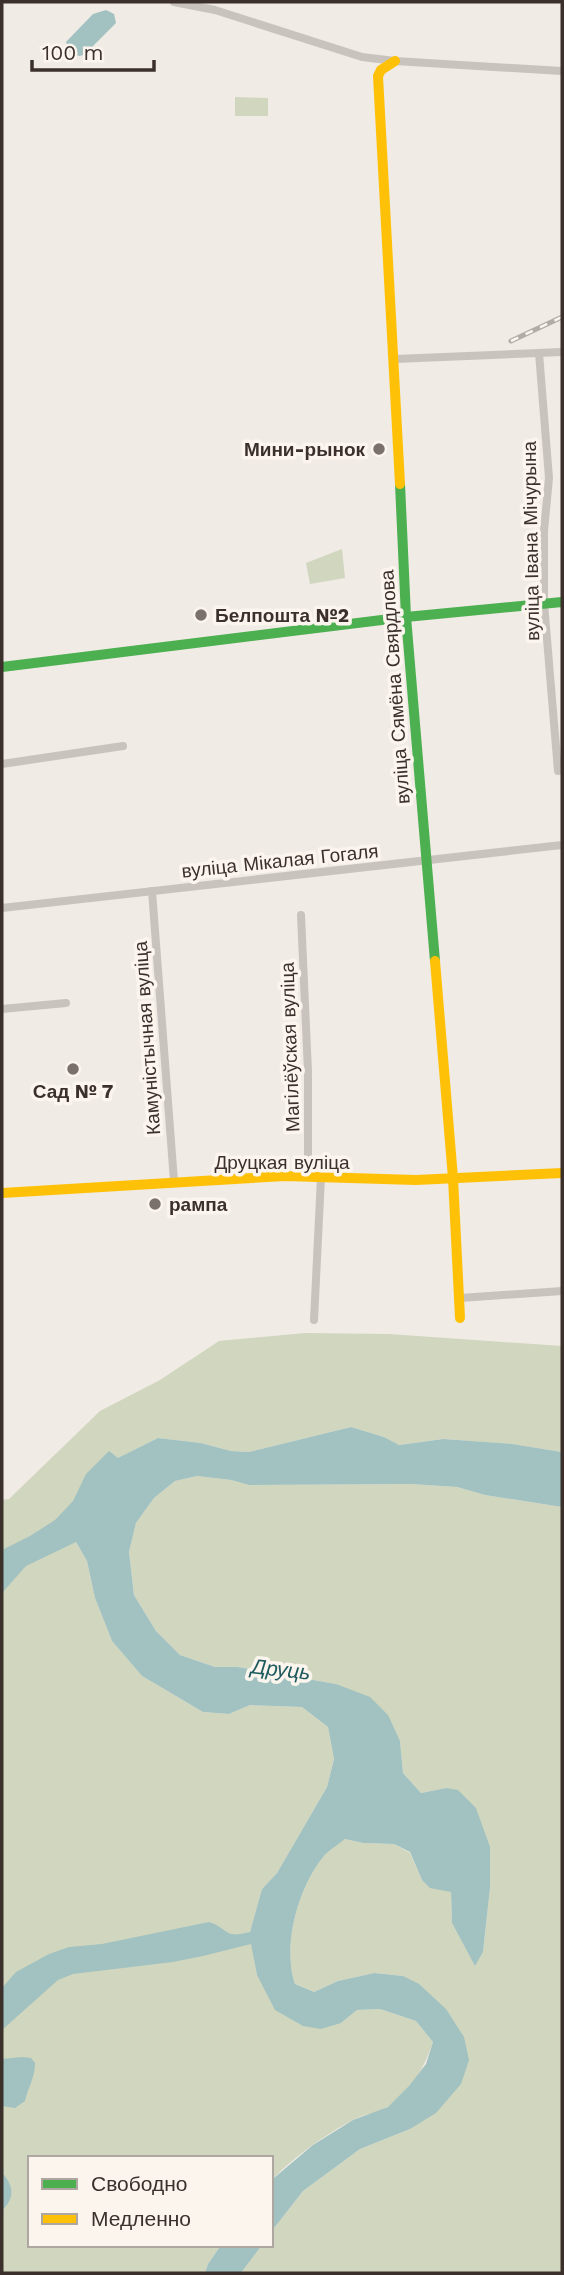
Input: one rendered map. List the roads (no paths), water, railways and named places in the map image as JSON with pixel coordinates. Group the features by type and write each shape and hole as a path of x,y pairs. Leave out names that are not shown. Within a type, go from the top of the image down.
{"street":[{"path":"174,2 215,10 362,57 562,71"},
{"name":"вуліца Сямёна Свярдлова","path":"394,61 381,70 378,76 395,359 406,617 453,1178 460,1318"},
{"path":"395,359 562,352"},
{"name":"вуліца Івана Мічурына","path":"539,353 549,478 544,531 544,603 558,771"},
{"path":"2,667 406,617 562,602"},
{"path":"2,764 123,746"},
{"name":"вуліца Мікалая Гогаля","path":"2,908 562,845"},
{"name":"Камуністычная вуліца","path":"152,891 174,1181"},
{"name":"Магілёўская вуліца","path":"301,915 308,1072 308,1177"},
{"path":"2,1009 66,1003"},
{"name":"Друцкая вуліца","path":"2,1193 285,1176 384,1180 562,1173"},
{"path":"314,1320 321,1177"},
{"path":"460,1298 562,1291"}],"water":[{"path":"106,10 114,14 116,23 84,55 70,52 66,42 93,14"},
{"path":"351,1427 384,1437 399,1445 443,1439 512,1444 562,1452 562,1507 485,1495 457,1487 411,1484 249,1485 197,1476 175,1481 154,1498 136,1523 129,1552 134,1595 156,1631 180,1655 215,1667 238,1667 336,1684 370,1697 388,1715 400,1741 403,1773 421,1793 446,1788 458,1790 476,1808 490,1847 490,1888 483,1952 475,1966 452,1923 451,1892 430,1888 422,1880 410,1852 394,1844 363,1843 345,1839 326,1854 315,1869 295,1917 290,1952 295,1984 314,1992 338,1981 374,1973 403,1976 419,1984 446,2009 464,2037 469,2060 461,2084 436,2113 410,2129 360,2149 303,2191 273,2229 273,2179 313,2145 353,2120 388,2107 426,2064 433,2042 416,2021 380,2009 357,2010 341,2023 321,2029 303,2026 275,2010 257,1975 251,1944 173,1962 73,1974 58,1980 2,2030 2,1988 16,1972 49,1954 69,1947 102,1944 209,1922 231,1934 250,1932 262,1889 277,1873 327,1787 334,1759 328,1727 302,1707 250,1705 229,1714 203,1712 142,1676 112,1641 95,1598 87,1561 76,1542 26,1566 2,1593 2,1550 55,1520 73,1501 86,1474 109,1451 118,1458 158,1438 249,1452"},
{"path":"31,2058 35,2063 25,2101 15,2108 2,2106 2,2059"},
{"path":"2,2173 11,2187 11,2197 2,2210"},
{"path":"220,2247 260,2247 241,2273 205,2273"}],"railway":[{"path":"511,341 562,317"}],"place":[{"name":"Мини-рынок","path":"379,449"},
{"name":"Белпошта №2","path":"201,615"},
{"name":"Сад № 7","path":"73,1069"},
{"name":"рампа","path":"155,1204"}],"water label":[{"name":"Друць","path":"281,1669"}]}
